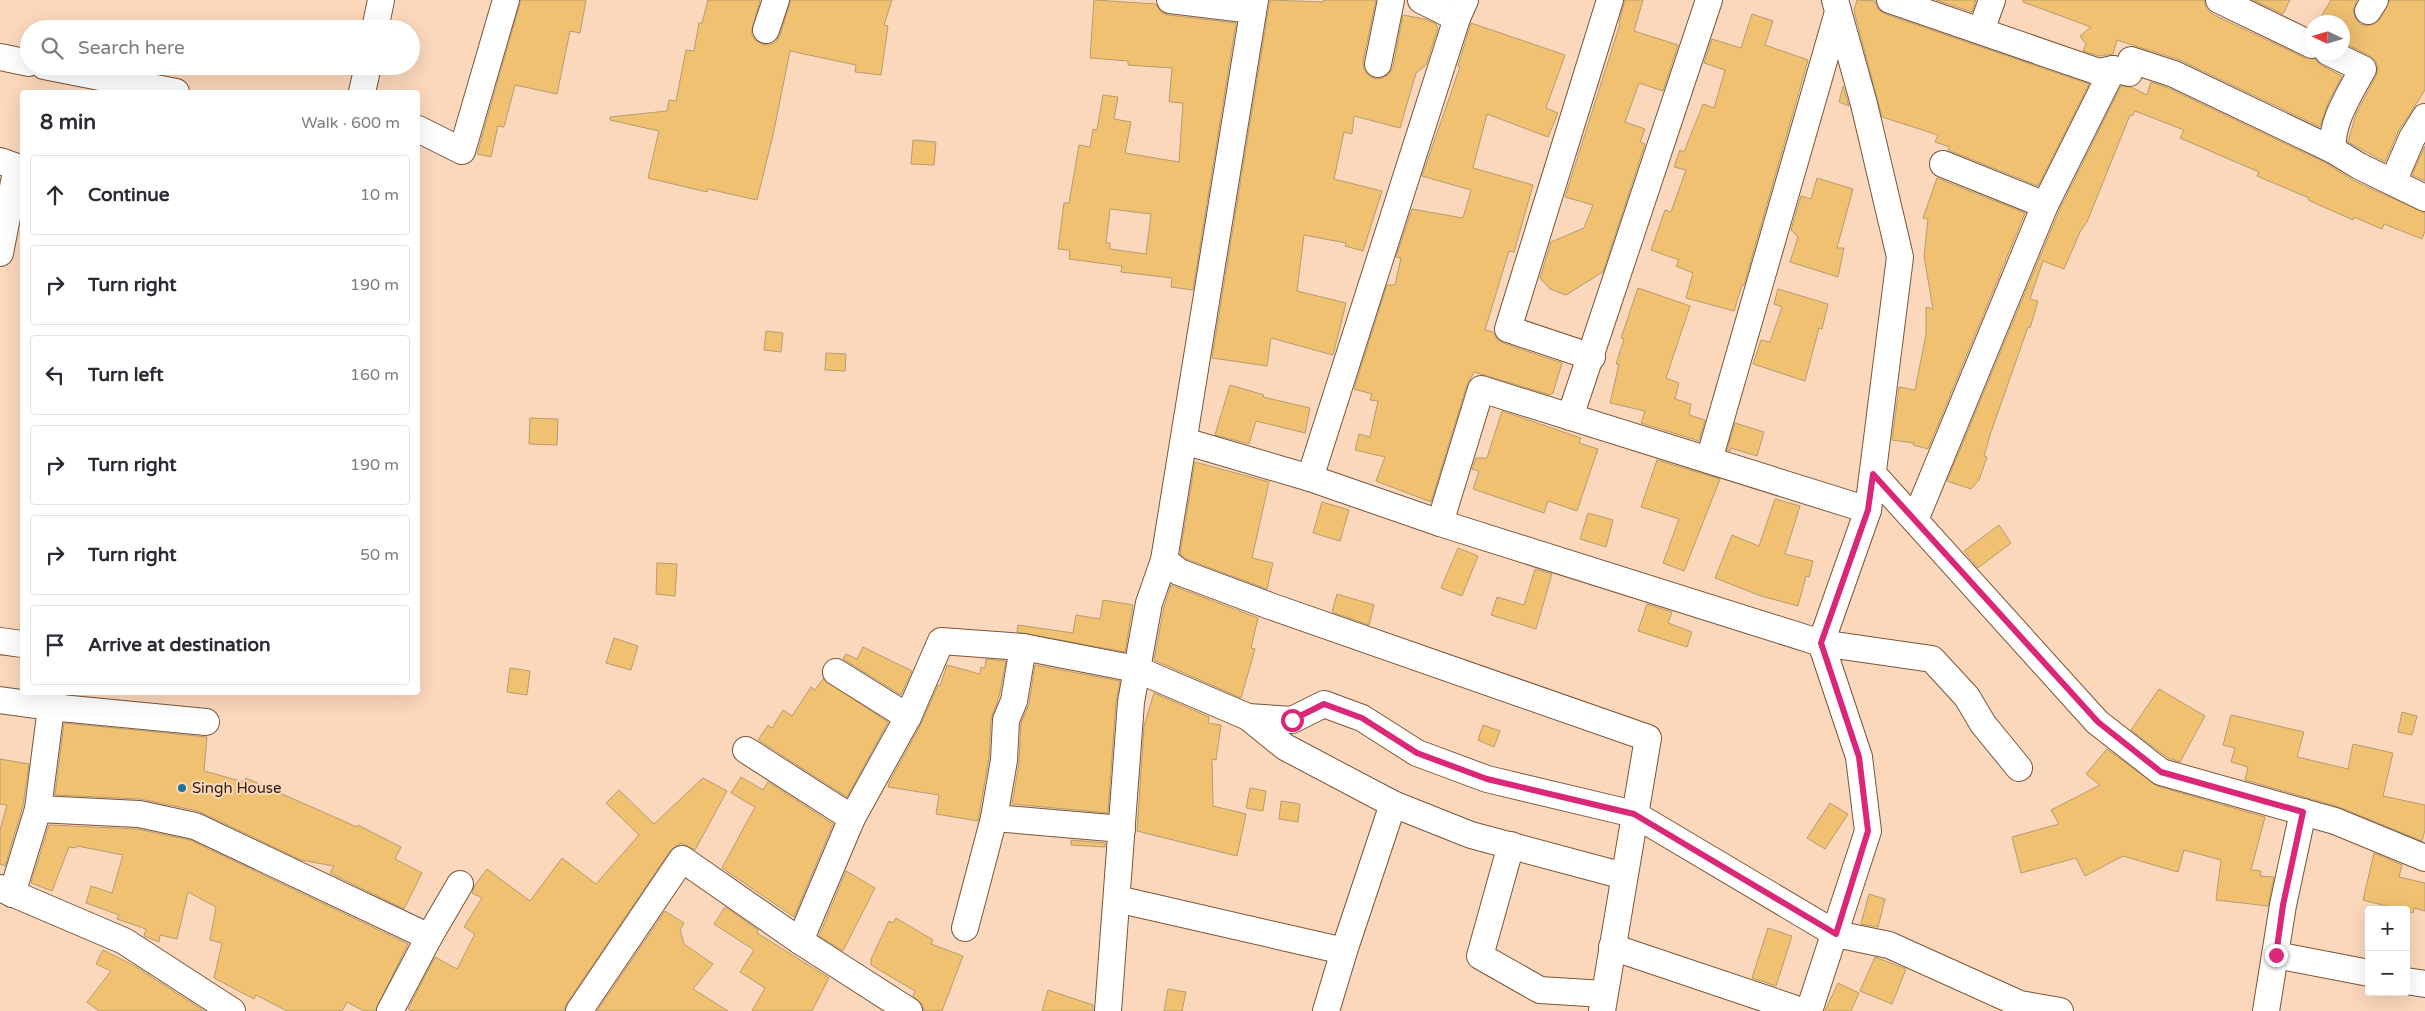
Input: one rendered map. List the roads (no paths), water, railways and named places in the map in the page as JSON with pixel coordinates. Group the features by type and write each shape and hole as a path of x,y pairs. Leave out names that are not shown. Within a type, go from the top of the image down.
{"street":[{"path":"377,20 381,0"},
{"path":"420,130 462,151 506,0"},
{"path":"766,30 776,0"},
{"path":"1108,1011 1131,702 1149,604 1164,560 1254,5 1170,0"},
{"path":"1378,64 1391,0"},
{"path":"1310,478 1461,9 1421,0"},
{"path":"1592,357 1508,329 1610,0"},
{"path":"1570,417 1592,357 1709,0"},
{"path":"1890,0 2099,72 2112,69 2129,74 2131,60 2174,74 2333,150 2359,166 2425,198"},
{"path":"1981,31 1992,0"},
{"path":"2219,0 2305,42"},
{"path":"1709,460 1837,6"},
{"path":"1809,1011 1836,934 1868,831 1859,757 1821,643 1868,510 1900,257 1864,104 1837,6"},
{"path":"0,57 20,61"},
{"path":"2333,150 2332,137 2348,96 2363,69 2344,60"},
{"path":"1915,520 2044,205 2112,69"},
{"path":"90,75 166,90"},
{"path":"362,90 366,75"},
{"path":"2393,182 2412,138 2425,117"},
{"path":"0,161 17,167 0,253"},
{"path":"1943,164 2044,205"},
{"path":"1440,523 1481,389 1868,510"},
{"path":"1184,441 1310,478 1440,523 1821,643 1932,659 1968,697 1983,724 2019,768"},
{"path":"1873,474 2098,722 2161,772 2335,821 2425,858"},
{"path":"1164,560 1179,572 1270,606 1648,738 1603,1003 1540,990 1480,956 1511,846"},
{"path":"0,641 20,644"},
{"path":"800,941 852,818 908,717 941,641 1023,647 1136,669 1248,717 1285,747 1393,804 1471,835 1624,876"},
{"path":"965,928 994,818 1004,760 1006,720 1014,701 1023,647"},
{"path":"836,672 908,717"},
{"path":"0,700 51,700 206,722"},
{"path":"51,700 38,809 6,891 124,941 232,1011"},
{"path":"1248,717 1292,720 1324,704 1362,718 1417,753 1487,779 1634,814 1836,934 1889,945 2020,1004 2060,1011"},
{"path":"746,750 852,818"},
{"path":"1326,1011 1393,804"},
{"path":"38,809 140,814 195,826 429,937"},
{"path":"2266,1011 2283,905 2303,812"},
{"path":"994,818 1122,829"},
{"path":"579,1011 682,859 800,941 909,1011"},
{"path":"390,1011 429,937 460,884"},
{"path":"1117,898 1344,951"},
{"path":"1612,948 1802,1011"},
{"path":"2276,955 2365,972"},
{"path":"2410,981 2425,984"}],"place":[{"name":"Singh House","path":"182,788"}]}
